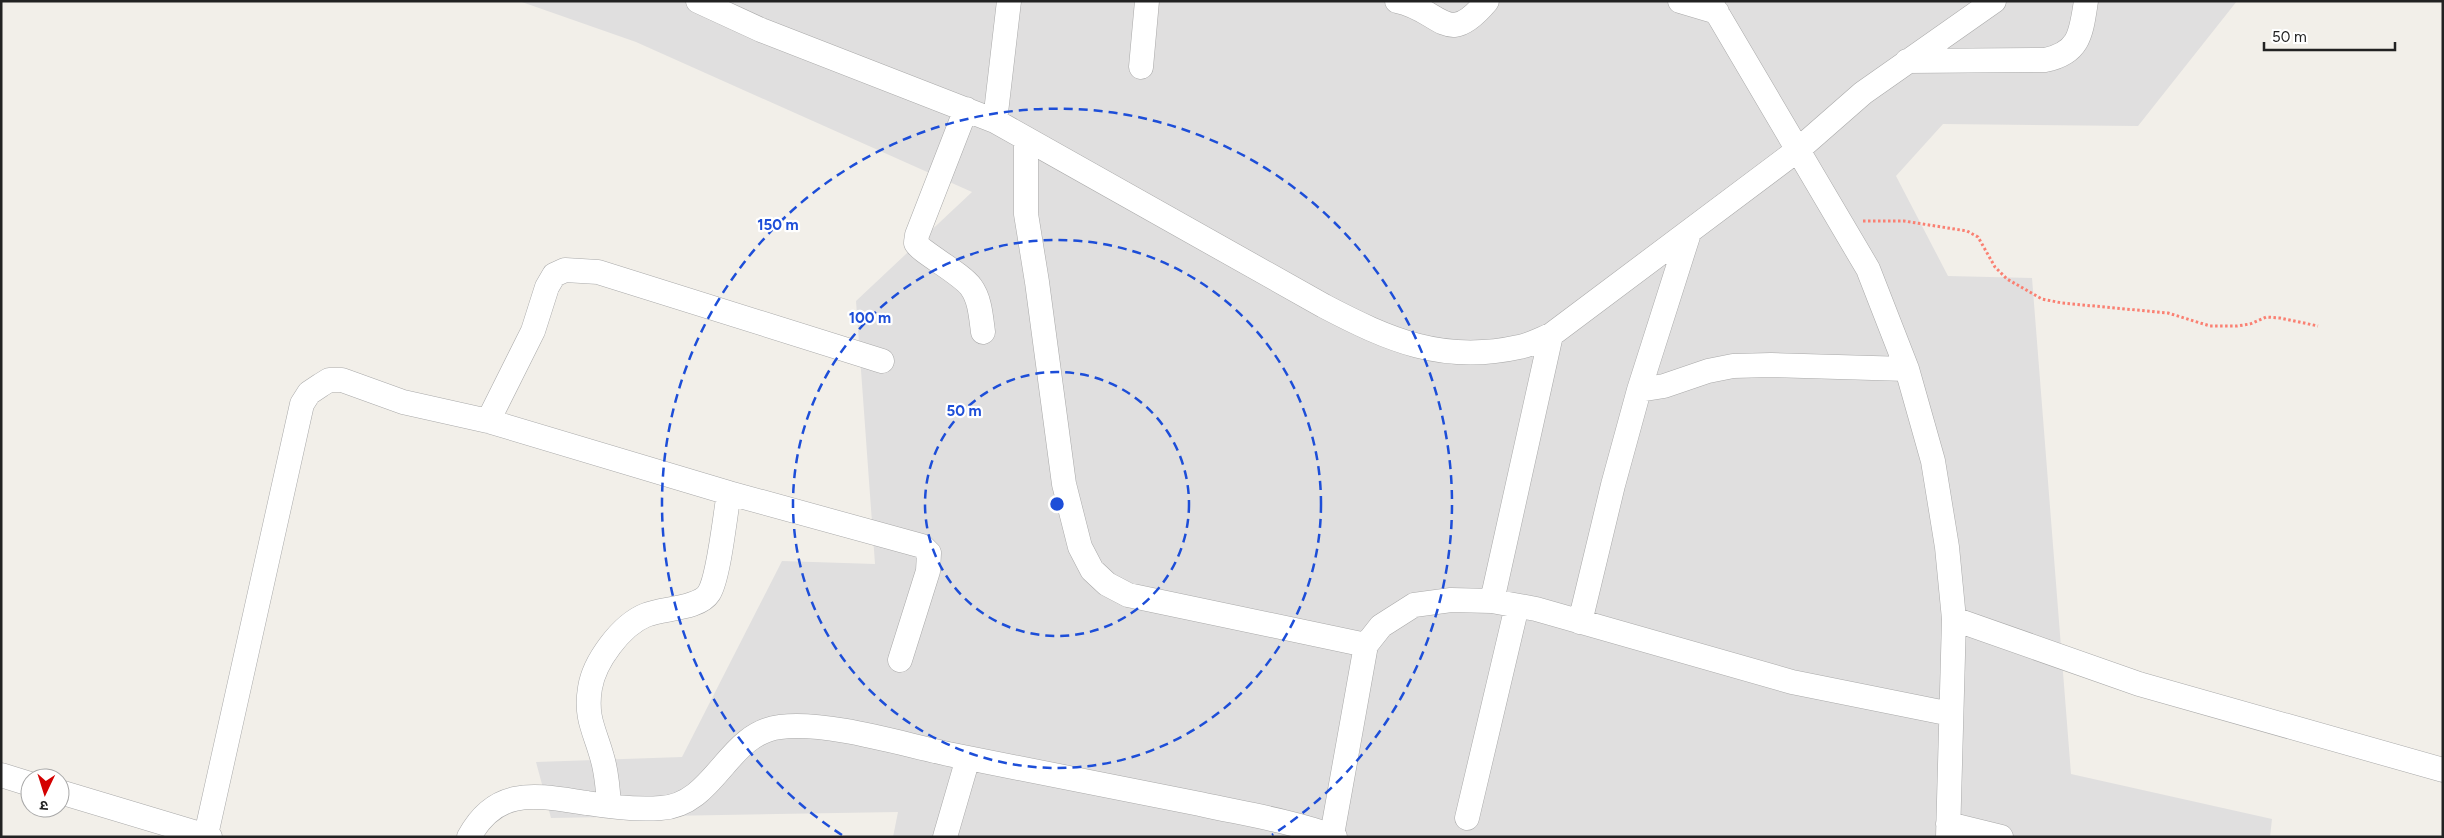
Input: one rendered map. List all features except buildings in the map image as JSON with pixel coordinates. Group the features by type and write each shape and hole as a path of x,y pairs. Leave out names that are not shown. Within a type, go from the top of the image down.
{"street":[{"path":"698,1 761,30 966,108 995,121 1375,333 1411,346 1481,352 1520,347 1551,334 1689,233 1799,149 1864,93 1994,1"},
{"path":"995,121 1009,1"},
{"path":"1141,67 1147,1"},
{"path":"1397,1 1420,8 1437,20 1450,25 1462,25 1473,18 1487,1"},
{"path":"1680,1 1714,7 1868,269 1907,369 1933,461 1948,547 1954,619 1948,830 2001,837"},
{"path":"1907,61 2045,60 2059,57 2069,51 2078,40 2086,1"},
{"path":"966,108 917,235 916,243 920,249 956,272 972,288 979,305 983,332"},
{"path":"1026,139 1026,214 1064,484 1080,548 1092,570 1107,584 1128,595 1366,645"},
{"path":"1580,622 1613,485 1639,390 1689,233"},
{"path":"488,421 533,331 547,286 554,275 565,270 598,272 882,361"},
{"path":"1492,601 1551,334"},
{"path":"1639,390 1664,386 1708,371 1733,366 1771,365 1907,369"},
{"path":"70,795 208,836 302,404 310,393 329,380 342,380 403,402 488,421 729,493 922,546 930,552 928,572 900,660"},
{"path":"609,806 602,756 594,736 589,714 590,687 600,659 618,636 644,615 698,603 708,594 714,579 729,493"},
{"path":"469,837 476,824 494,806 519,796 542,796 609,806 663,808 685,802 704,789 752,736 778,727 807,727 854,733 968,758 1267,818 1334,836 1366,645 1381,626 1414,605 1451,600 1492,601 1517,606 1792,682 1951,714"},
{"path":"1467,818 1517,606"},
{"path":"1954,619 2139,684 2443,770"},
{"path":"945,837 968,758"},
{"path":"1,775 20,781"}],"path":[{"path":"1842,223 1889,220 1967,231 1978,237 1995,268 2007,279 2024,291 2062,303 2168,313 2210,326 2237,326 2250,324 2266,318 2280,318 2318,326"}],"shaded area":[{"path":"519,1 2237,1 2138,126 1943,124 1896,176 1948,276 2032,278 2071,774 2272,819 2270,837 893,837 898,812 551,818 536,762 682,757 782,561 875,564 856,301 972,192 636,42"}]}
